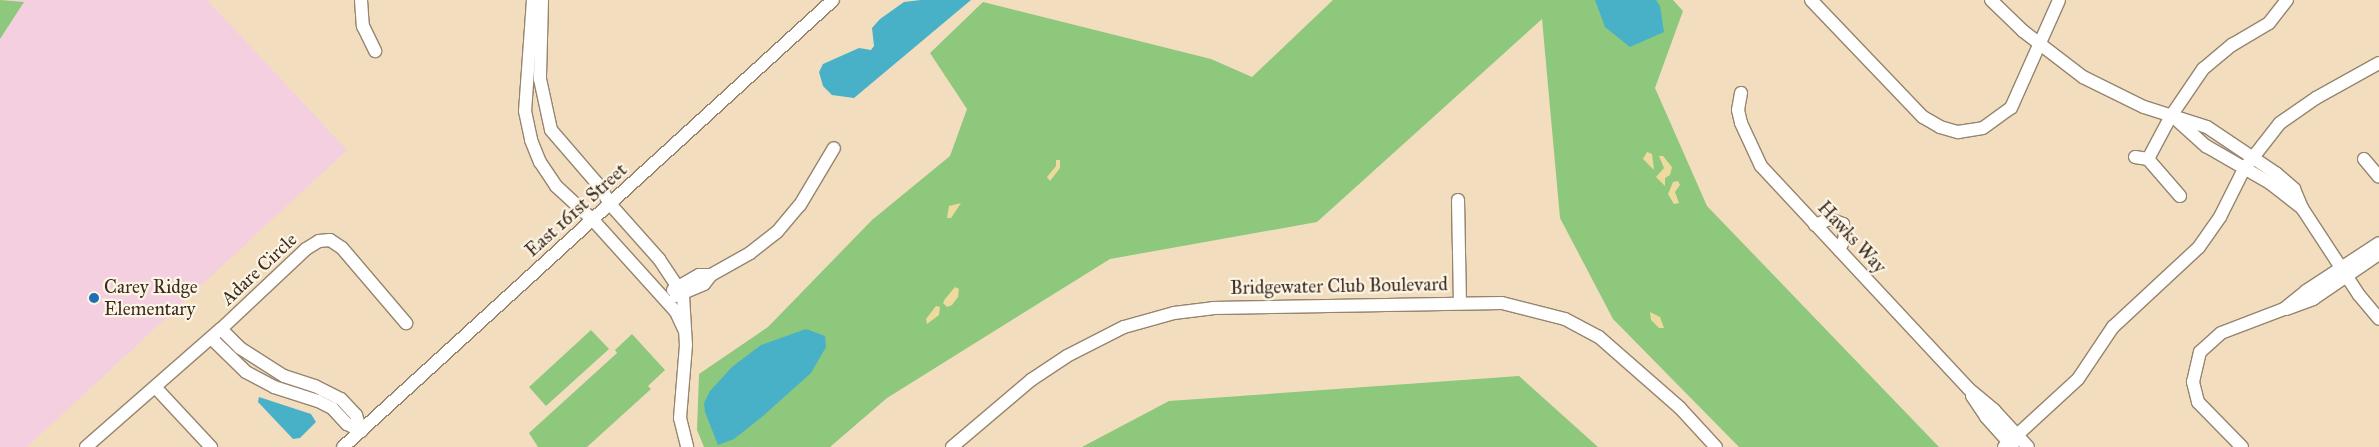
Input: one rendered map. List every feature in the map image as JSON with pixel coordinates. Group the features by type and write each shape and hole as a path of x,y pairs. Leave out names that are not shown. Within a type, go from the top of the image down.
{"street":[{"path":"361,0 363,26 375,51"},
{"path":"533,0 526,111 531,140 540,162 556,186 593,220 664,299 684,329"},
{"path":"542,0 539,60 546,116 551,130 601,188 610,204 659,259 680,290 684,329 680,418 687,447"},
{"name":"East 161st Street","path":"343,447 833,0"},
{"path":"1811,0 1923,117 1948,130 1983,128 2005,114 2017,99 2060,0"},
{"path":"1991,0 2040,46 2083,77 2114,94 2170,116 2206,127 2222,136 2286,182 2344,272 2379,319"},
{"path":"2148,159 2170,116 2203,69 2232,45 2269,23 2287,0"},
{"path":"2011,443 2078,379 2113,327 2199,247 2220,217 2252,157 2292,113 2379,63"},
{"name":"Hawks Way","path":"1741,93 1738,110 1753,152 1774,181 1968,390 1986,417 2011,443 2028,447"},
{"path":"2170,116 2212,151 2270,183 2302,208"},
{"path":"2212,151 2222,136"},
{"path":"664,299 680,290 699,274 711,275 750,253 777,232 800,205 834,148"},
{"path":"2135,157 2148,159 2180,196"},
{"path":"2364,159 2379,177"},
{"path":"1458,200 1460,303"},
{"path":"1815,225 1830,219 1843,224 1845,238 1839,250"},
{"name":"Adare Circle","path":"86,447 156,388 306,249 319,240 330,240 342,248 406,323"},
{"path":"2344,272 2379,243"},
{"path":"2242,447 2198,402 2193,386 2198,357 2209,341 2221,333 2284,309 2344,272 2379,254"},
{"name":"Bridgewater Club Boulevard","path":"952,447 1031,380 1067,356 1124,327 1174,313 1213,308 1460,303 1502,303 1533,309 1565,319 1599,337 1680,408 1716,447"},
{"path":"216,334 277,372 315,386 341,399 356,415 361,431"},
{"path":"156,388 211,447"}],"shaded area":[{"name":"Carey Ridge Elementary","path":"0,0 207,0 347,150 27,447 0,447"}],"green space":[{"path":"0,0 24,2 0,39"},
{"path":"1333,0 1673,0 1683,11 1655,88 1707,206 1939,447 1739,447 1613,319 1560,218 1542,19 1317,222 1110,259 887,398 830,447 704,447 697,430 699,374 768,327 872,220 950,156 967,109 930,53 983,2 1211,59 1252,77"},
{"path":"591,330 609,349 546,406 529,387"},
{"path":"632,334 665,370 648,386 651,389 587,447 538,447 529,433 617,353 615,350"},
{"path":"1519,376 1598,447 1082,447 1169,401"}],"sand":[{"path":"1647,152 1652,154 1654,170 1643,159"},
{"path":"1659,156 1663,156 1672,167 1670,175 1665,178 1665,186 1656,177 1664,168"},
{"path":"1056,160 1060,160 1060,168 1050,181 1047,177 1056,166"},
{"path":"1678,181 1680,185 1675,192 1679,203 1674,204 1668,194 1673,182"},
{"path":"961,203 951,218 947,218 949,206"},
{"path":"955,287 959,289 958,297 952,305 947,307 943,303"},
{"path":"936,306 940,307 939,315 927,324 926,319"},
{"path":"1650,312 1660,317 1664,328 1659,328 1651,320"}],"water":[{"path":"971,0 854,98 832,95 823,86 819,72 823,64 859,48 871,50 874,46 872,28 880,19 904,2"},
{"path":"1595,0 1656,0 1660,6 1664,32 1630,47 1605,27"},
{"path":"806,329 825,336 826,347 811,373 734,439 718,445 705,412 704,403 710,391 732,367 761,345"},
{"path":"259,397 311,414 316,422 300,438 293,439 258,402"}],"place":[{"name":"Carey Ridge Elementary","path":"94,298"}]}
